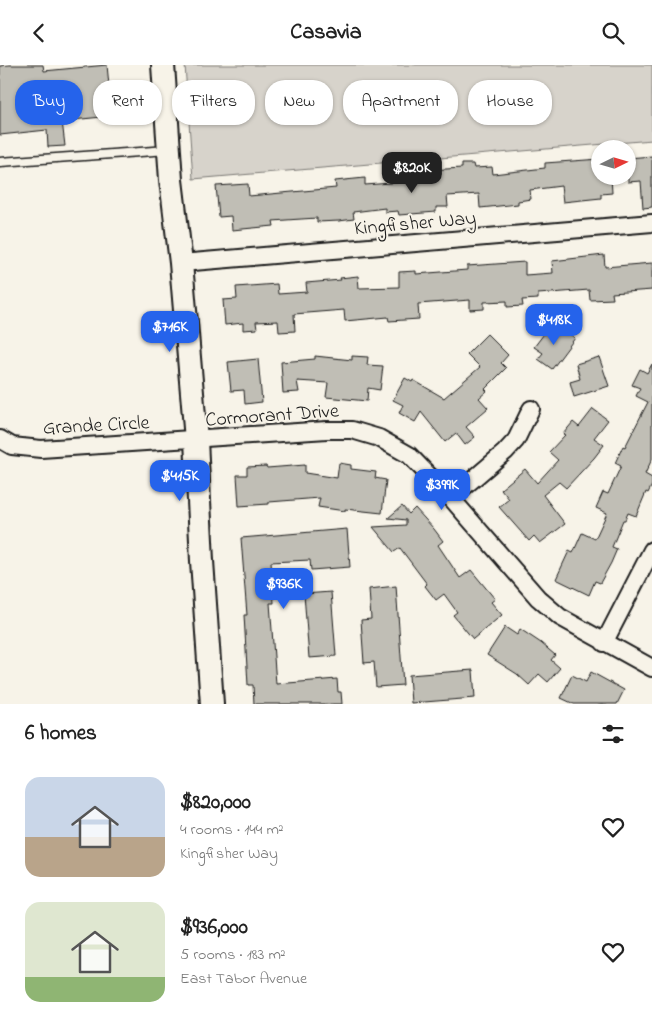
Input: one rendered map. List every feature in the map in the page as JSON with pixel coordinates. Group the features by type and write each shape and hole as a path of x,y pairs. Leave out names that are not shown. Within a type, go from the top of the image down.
{"main road":[{"path":"163,65 196,440 212,704"}],"street":[{"name":"Kingfisher Way","path":"181,263 652,223"},
{"path":"451,498 506,452 516,440 531,409"},
{"name":"Cormorant Drive","path":"196,440 327,430 352,431 379,438 409,455 451,498 538,599 560,617 652,668"},
{"name":"Grande Circle","path":"0,439 12,445 41,449 196,440"},
{"path":"604,643 652,550"}],"lane":[{"path":"0,162 169,150"}],"shaded area":[{"path":"185,65 652,65 652,140 591,140 591,145 193,179 189,125 255,125 255,80 186,80"}],"building":[{"path":"43,65 44,71 107,65 108,80 93,80 93,118 83,119 83,80 15,80 15,125 62,125 65,146 48,147 47,130 0,135 0,66"},
{"path":"652,156 652,207 643,208 641,181 636,181 636,157"},
{"path":"591,160 591,185 612,185 612,193 601,194 601,198 563,202 561,186 530,190 531,199 518,201 518,204 480,208 479,194 447,196 448,207 436,207 436,212 399,215 398,211 385,212 385,208 353,212 354,219 317,222 317,218 273,221 274,226 232,230 231,216 219,217 216,186 248,184 249,196 336,188 335,181 365,178 365,185 431,180 430,170 462,168 462,164 473,164 474,168 492,167 493,174 545,168 545,163"},
{"path":"604,255 605,267 652,263 652,290 612,293 613,299 590,300 589,290 538,294 538,299 522,300 523,306 507,307 507,301 484,302 484,309 470,310 470,300 418,304 419,319 389,321 388,317 345,321 344,310 294,314 295,331 279,332 278,321 256,322 257,329 243,330 243,323 225,325 223,300 237,299 236,287 277,284 278,294 307,292 306,283 341,280 340,278 358,276 359,288 399,287 399,272 416,271 416,274 467,270 467,266 525,262 525,275 553,273 552,261"},
{"path":"550,326 559,333 563,329 575,338 552,369 538,359 543,353 534,347"},
{"path":"487,334 508,355 501,363 506,368 485,389 487,391 479,398 488,408 466,427 475,437 465,445 456,433 445,442 421,412 415,422 399,413 403,405 393,400 405,378 412,382 413,380 444,398 480,367 467,354"},
{"path":"315,356 352,360 352,356 368,357 367,365 383,366 380,390 368,388 367,401 326,397 328,383 297,381 299,392 283,393 281,362 315,359"},
{"path":"599,357 609,386 574,397 570,382 580,379 576,364"},
{"path":"258,359 262,402 245,404 244,390 231,391 228,362"},
{"path":"652,364 652,459 645,474 652,478 652,485 648,493 646,492 636,516 628,513 625,520 623,520 612,547 617,549 611,563 600,583 595,581 589,595 556,579 569,551 573,553 582,533 595,539 607,513 596,508 603,492 608,494 621,466 615,463 648,402 636,396 640,388 632,385 640,369 647,373"},
{"path":"593,409 608,420 594,438 604,445 566,488 559,482 543,495 565,524 540,543 534,536 529,541 499,507 509,499 501,489 525,469 537,483 558,460 549,452 565,435 563,434 573,422 579,427"},
{"path":"339,463 351,465 351,469 376,472 375,478 386,480 382,513 318,507 320,498 239,506 237,475 247,475 247,467 266,466 267,468 305,465 305,473 337,478"},
{"path":"402,506 409,514 415,508 434,529 443,541 438,545 460,578 471,570 495,599 491,602 502,615 473,639 453,615 457,612 444,594 436,600 425,586 427,584 400,548 394,552 373,527 406,525 406,520 388,518"},
{"path":"347,529 350,567 311,570 310,560 271,562 274,603 270,603 276,684 337,679 338,692 341,692 342,704 254,704 253,685 248,685 244,615 247,615 241,538"},
{"path":"396,586 403,685 376,687 374,662 364,663 361,620 371,619 369,589"},
{"path":"331,592 336,656 309,658 304,594"},
{"path":"505,627 517,635 520,629 555,655 551,660 560,668 548,682 539,674 529,685 517,674 487,655"},
{"path":"473,670 475,698 411,703 409,675"},
{"path":"591,672 624,690 617,704 574,704 561,698 572,675 586,682"}]}
